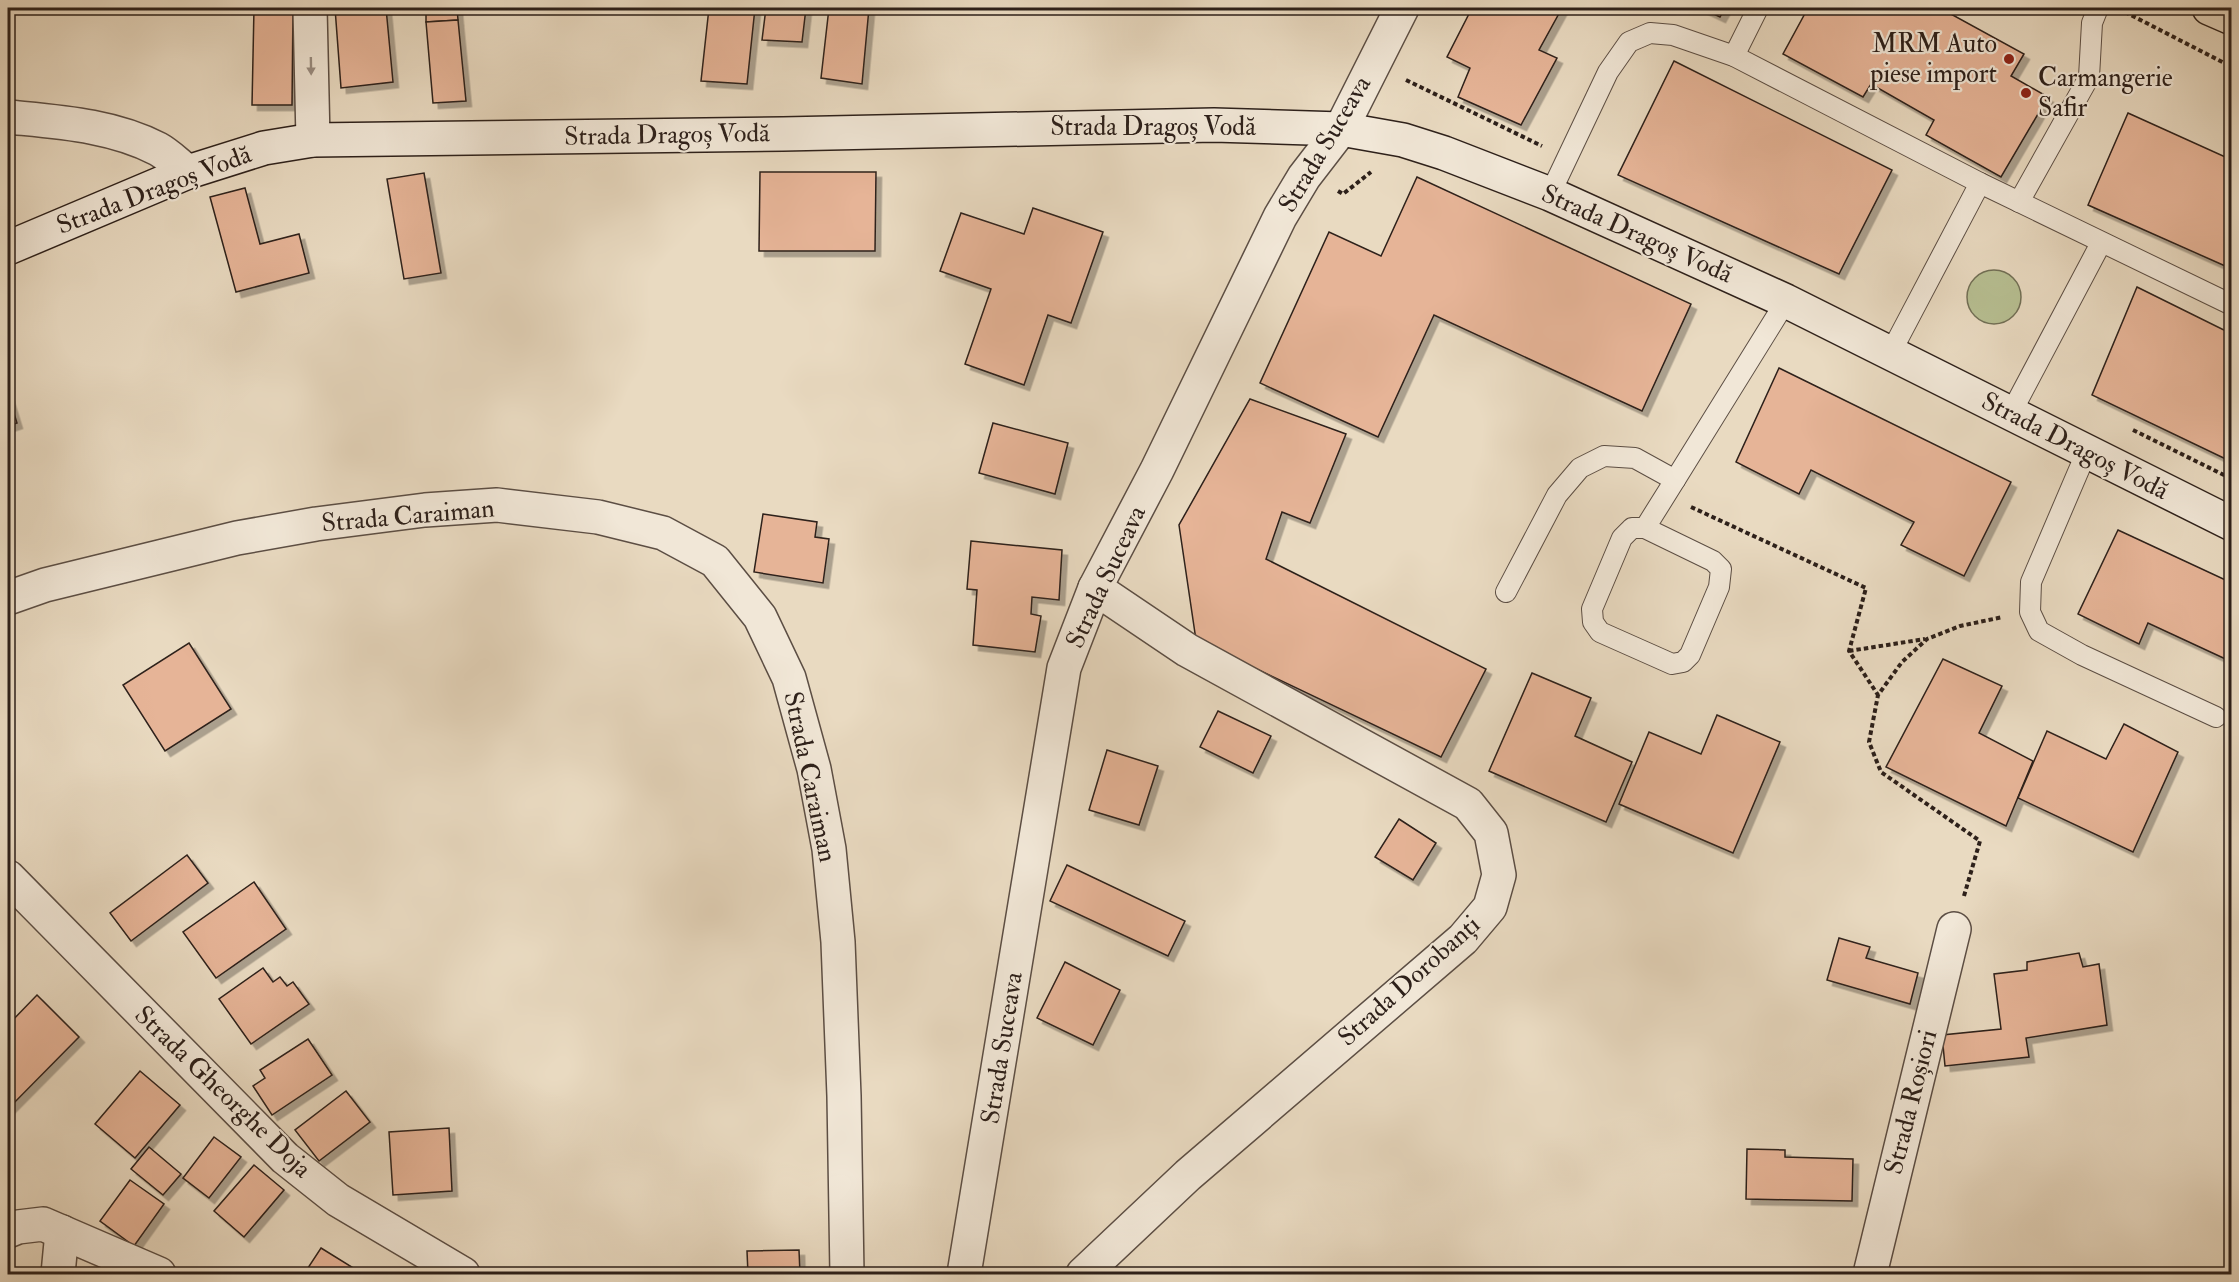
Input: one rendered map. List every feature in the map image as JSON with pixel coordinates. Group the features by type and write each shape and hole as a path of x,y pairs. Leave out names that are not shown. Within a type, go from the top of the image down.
{"main road":[{"path":"2209,8 2232,18"}],"street":[{"path":"310,8 313,140"},
{"name":"Strada Suceava","path":"964,1275 1064,668 1095,588 1157,470 1280,217 1304,177 1341,129 1402,8"},
{"path":"8,117 57,122 115,132 159,150 188,172"},
{"name":"Strada Dragoș Vodă","path":"8,248 188,172 264,148 313,140 783,134 1116,126 1215,125 1341,129 1403,140 1550,194 1786,301 2232,524"},
{"name":"Strada Caraiman","path":"8,598 45,585 237,538 316,524 425,510 497,505 598,517 663,533 715,561 760,617 789,678 814,769 829,849 838,942 844,1096 847,1275"},
{"name":"Strada Dorobanți","path":"1083,1275 1188,1175 1463,939 1490,907 1499,875 1491,833 1468,804 1187,650 1095,588"},
{"name":"Strada Gheorghe Doja","path":"8,877 285,1158 338,1200 463,1275"},
{"name":"Strada Roșiori","path":"1870,1275 1954,929"},
{"path":"8,1231 18,1227 43,1224 159,1275"},
{"path":"58,1275 62,1232"}],"lane":[{"path":"1734,56 1758,8"},
{"path":"2019,202 2089,77 2092,23 2098,8"},
{"path":"1550,194 1608,72 1629,42 1650,33 1673,35 1734,56 1980,183 2232,305"},
{"path":"1890,354 1980,183"},
{"path":"2011,413 2101,243"},
{"path":"1645,528 1786,301"},
{"path":"2087,451 2031,582 2030,612 2039,632 2082,655 2216,717"},
{"path":"1506,592 1557,495 1580,468 1604,456 1635,458 1670,487"},
{"path":"1632,528 1645,528 1713,561 1720,569 1719,587 1690,655 1683,662 1672,664 1600,632 1593,622 1592,609 1622,538 1632,528"}],"path":[{"path":"2116,8 2232,67"},
{"path":"1670,487 1866,588 1849,651 1878,695"},
{"path":"1849,651 1927,639 1960,626 2030,612"},
{"path":"1927,639 1902,662 1878,695 1869,742 1881,772 1980,841 1954,929"}],"green space":[{"path":"1994,270 2004,272 2013,278 2019,287 2021,297 2019,307 2013,316 2004,322 1994,324 1984,322 1975,316 1969,307 1967,297 1969,287 1975,278 1984,272"}],"building":[{"path":"254,8 293,8 292,105 252,105"},
{"path":"335,8 386,8 393,82 341,88"},
{"path":"426,8 457,8 458,20 426,22"},
{"path":"709,8 755,8 747,84 701,81"},
{"path":"766,8 806,8 802,42 762,40"},
{"path":"829,8 869,8 862,84 821,78"},
{"path":"1472,8 1562,8 1539,50 1557,58 1521,125 1458,97 1470,68 1447,57"},
{"path":"1701,8 1725,8 1720,17"},
{"path":"1808,8 1940,8 2024,54 2011,76 2048,97 2001,177 1926,135 1934,120 1871,84 1863,97 1783,54"},
{"path":"458,20 466,101 433,103 426,22"},
{"path":"1674,61 1892,170 1839,274 1618,175"},
{"path":"2128,113 2232,160 2232,269 2088,205"},
{"path":"760,172 876,172 875,251 759,251"},
{"path":"424,173 441,273 404,279 387,179"},
{"path":"1417,177 1691,304 1642,411 1434,315 1378,437 1260,383 1329,232 1381,256"},
{"path":"245,188 260,244 299,234 309,273 236,292 210,197"},
{"path":"1033,208 1103,232 1071,323 1048,315 1024,385 965,364 991,289 940,271 961,213 1024,234"},
{"path":"2137,287 2232,334 2232,462 2092,395"},
{"path":"1779,368 2011,482 1964,576 1901,545 1914,522 1811,470 1799,494 1736,462"},
{"path":"8,394 17,423 8,426"},
{"path":"1250,399 1346,434 1310,523 1282,512 1266,559 1486,669 1441,757 1196,640 1179,525"},
{"path":"993,423 1068,443 1055,494 979,473"},
{"path":"763,514 817,522 815,537 829,539 823,583 754,572"},
{"path":"2118,530 2232,583 2232,662 2148,623 2139,644 2078,614"},
{"path":"971,541 1062,550 1059,600 1032,597 1031,614 1041,616 1035,652 973,645 977,590 967,589"},
{"path":"189,643 231,709 165,751 123,685"},
{"path":"1943,659 2002,686 1979,733 2033,761 2006,826 1886,767"},
{"path":"1532,673 1591,698 1575,736 1632,762 1606,822 1489,771"},
{"path":"1218,711 1271,736 1253,773 1200,747"},
{"path":"1717,715 1780,742 1733,853 1619,804 1649,732 1701,754"},
{"path":"2124,724 2178,752 2133,852 2018,798 2047,731 2106,759"},
{"path":"1107,750 1158,766 1139,825 1089,810"},
{"path":"2232,810 2232,824 2226,822"},
{"path":"1399,819 1436,843 1413,880 1375,857"},
{"path":"187,855 208,883 131,941 110,913"},
{"path":"1067,865 1185,921 1168,956 1050,901"},
{"path":"254,882 286,929 216,978 183,932"},
{"path":"1839,938 1870,947 1866,958 1918,973 1910,1004 1827,980"},
{"path":"2079,953 2083,967 2099,964 2107,1025 2026,1038 2029,1057 1945,1066 1942,1035 2001,1029 1994,974 2027,970 2027,962"},
{"path":"1065,962 1120,990 1093,1045 1037,1018"},
{"path":"263,968 273,982 280,977 287,986 293,982 309,1004 251,1044 219,999"},
{"path":"37,995 79,1037 8,1109 8,1025"},
{"path":"308,1039 332,1075 272,1115 253,1086 265,1078 260,1070"},
{"path":"140,1071 180,1105 135,1158 95,1124"},
{"path":"346,1091 370,1122 319,1161 295,1130"},
{"path":"449,1128 452,1191 393,1195 389,1132"},
{"path":"214,1137 241,1157 209,1198 183,1178"},
{"path":"149,1147 181,1174 163,1195 131,1169"},
{"path":"1747,1149 1785,1150 1785,1157 1853,1159 1852,1201 1746,1199"},
{"path":"254,1165 284,1190 244,1237 214,1211"},
{"path":"130,1180 164,1204 134,1246 100,1221"},
{"path":"321,1248 363,1274 304,1274"},
{"path":"799,1250 800,1274 748,1274 747,1251"}],"place":[{"name":"MRM Auto piese import","path":"2009,59"},
{"name":"Carmangerie Safir","path":"2026,93"}]}
